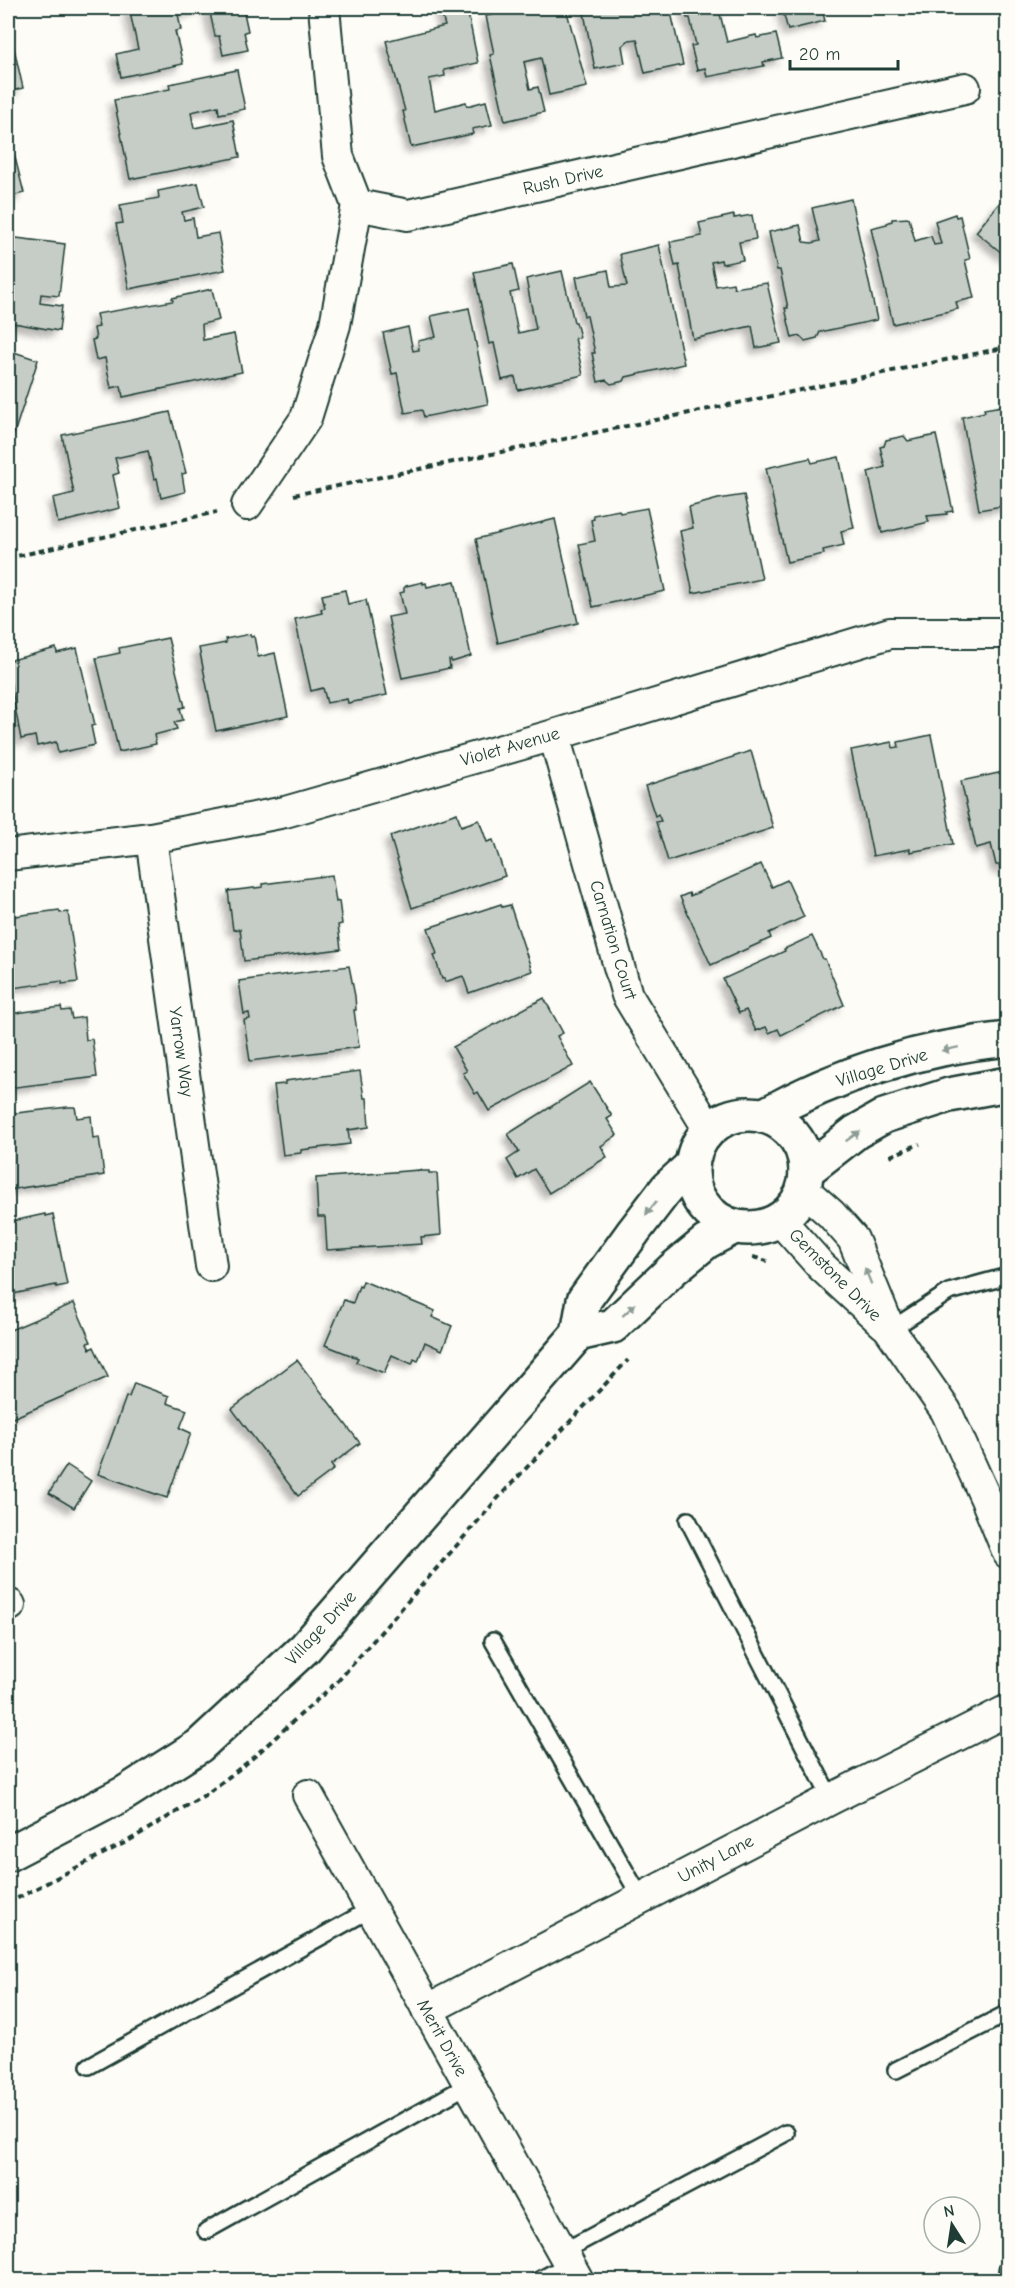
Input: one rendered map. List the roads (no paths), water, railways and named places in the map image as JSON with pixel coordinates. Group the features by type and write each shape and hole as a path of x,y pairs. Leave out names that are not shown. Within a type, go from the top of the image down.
{"street":[{"path":"247,505 306,418 335,325 357,205 338,156 324,8"},
{"name":"Rush Drive","path":"357,205 408,215 965,88"},
{"name":"Violet Avenue","path":"8,855 151,838 285,812 554,735 890,633 1008,633"},
{"name":"Carnation Court","path":"554,735 627,995 709,1130"},
{"name":"Yarrow Way","path":"151,838 211,1266"},
{"name":"Village Drive","path":"763,1116 794,1098 850,1074 905,1058 983,1041 1008,1039"},
{"path":"805,1180 856,1132 884,1116 950,1095 1008,1084"},
{"path":"743,1114 763,1116 777,1121 799,1142 805,1156 805,1180 794,1207 780,1220 766,1227 750,1229 734,1227 719,1221 697,1198 692,1182 691,1166 696,1146 709,1130 724,1119 743,1114"},
{"path":"691,1166 667,1188 584,1300 578,1334 613,1326 673,1269 706,1242 734,1227"},
{"name":"Gemstone Drive","path":"805,1180 853,1239 890,1330"},
{"name":"Gemstone Drive","path":"780,1220 821,1266 890,1330 946,1411 999,1503 1008,1552"},
{"name":"Village Drive","path":"8,1854 125,1793 199,1746 305,1648 578,1334"},
{"name":"Unity Lane","path":"427,2010 831,1799 1008,1710"},
{"name":"Merit Drive","path":"308,1795 570,2265"}],"lane":[{"path":"890,1330 949,1292 1008,1276"},
{"path":"688,1520 831,1799"},
{"path":"493,1641 641,1898"},
{"path":"89,2066 371,1909"},
{"path":"896,2070 1008,2013"},
{"path":"206,2231 468,2085"},
{"path":"539,2280 570,2265 786,2133"}]}
